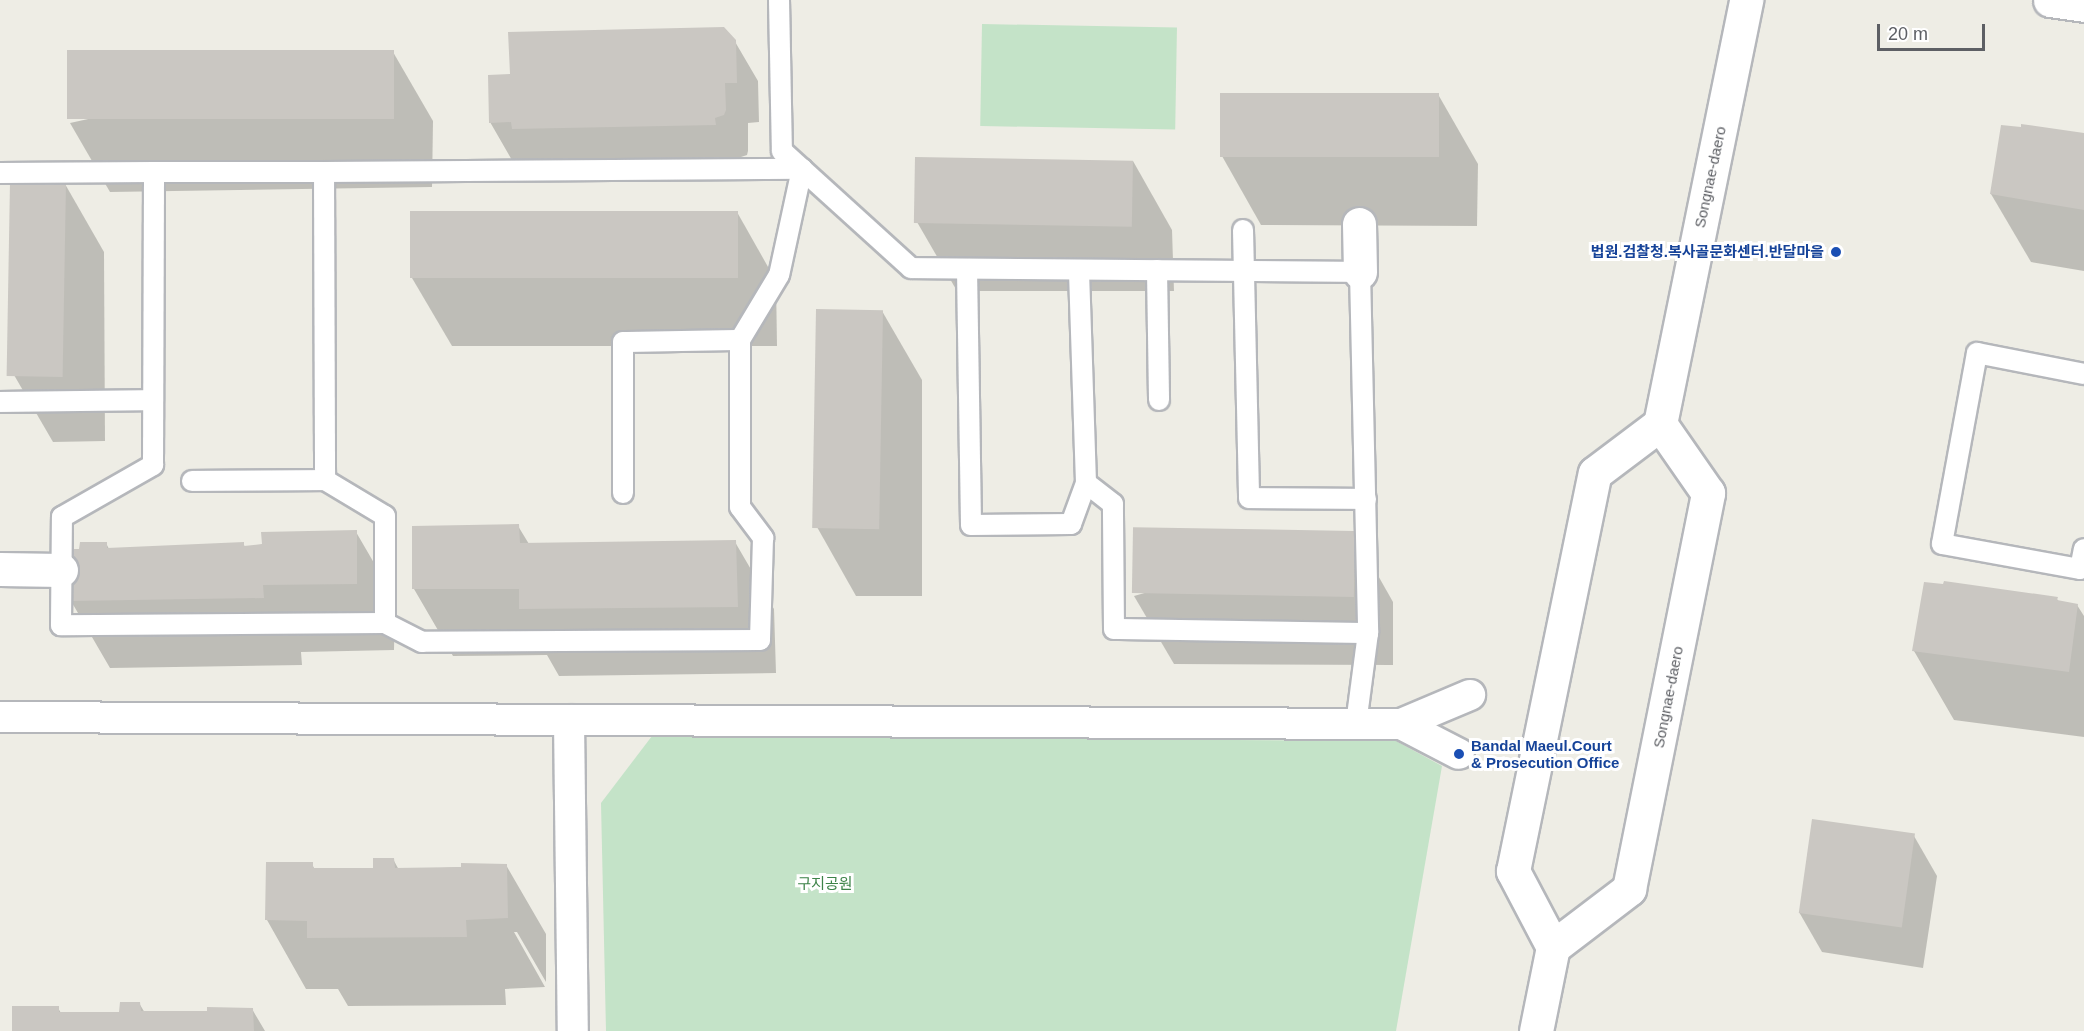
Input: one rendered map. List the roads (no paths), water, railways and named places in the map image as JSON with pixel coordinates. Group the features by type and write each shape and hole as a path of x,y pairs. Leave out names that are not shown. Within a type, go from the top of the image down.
{"street":[{"name":"Songnae-daero","path":"1553,947 1629,889 1708,493 1660,424 1746,0"},
{"path":"2049,0 2084,5"},
{"path":"1359,224 1360,272"},
{"path":"1536,1031 1553,947 1513,871 1595,472 1660,424"},
{"path":"0,569 61,570"},
{"path":"0,717 1401,724 1470,695"},
{"path":"569,720 573,1031"},
{"path":"1401,724 1459,754"}],"lane":[{"path":"780,0 782,151 911,268 1360,272 1368,633 1356,724"},
{"path":"0,173 802,169"},
{"path":"154,172 153,465 62,517 61,625 385,623 422,642 759,640 763,538 740,507 740,339 778,274 802,169"},
{"path":"324,172 325,480"},
{"path":"1244,230 1249,498 1366,499"},
{"path":"967,269 971,525 1071,524 1086,483 1079,270"},
{"path":"1157,270 1159,400"},
{"path":"623,493 623,342 740,339"},
{"path":"2084,374 1977,353 1942,544 2080,569 2084,549"},
{"path":"0,402 153,400"},
{"path":"192,481 325,480 385,516 385,623"},
{"path":"1086,483 1113,504 1114,629 1368,633"}],"place":[{"name":"법원.검찰청.복사골문화센터.반달마을","path":"1836,252"},
{"name":"Bandal Maeul.Court & Prosecution Office","path":"1459,754"}],"park label":[{"name":"구지공원","path":"825,884"}]}
